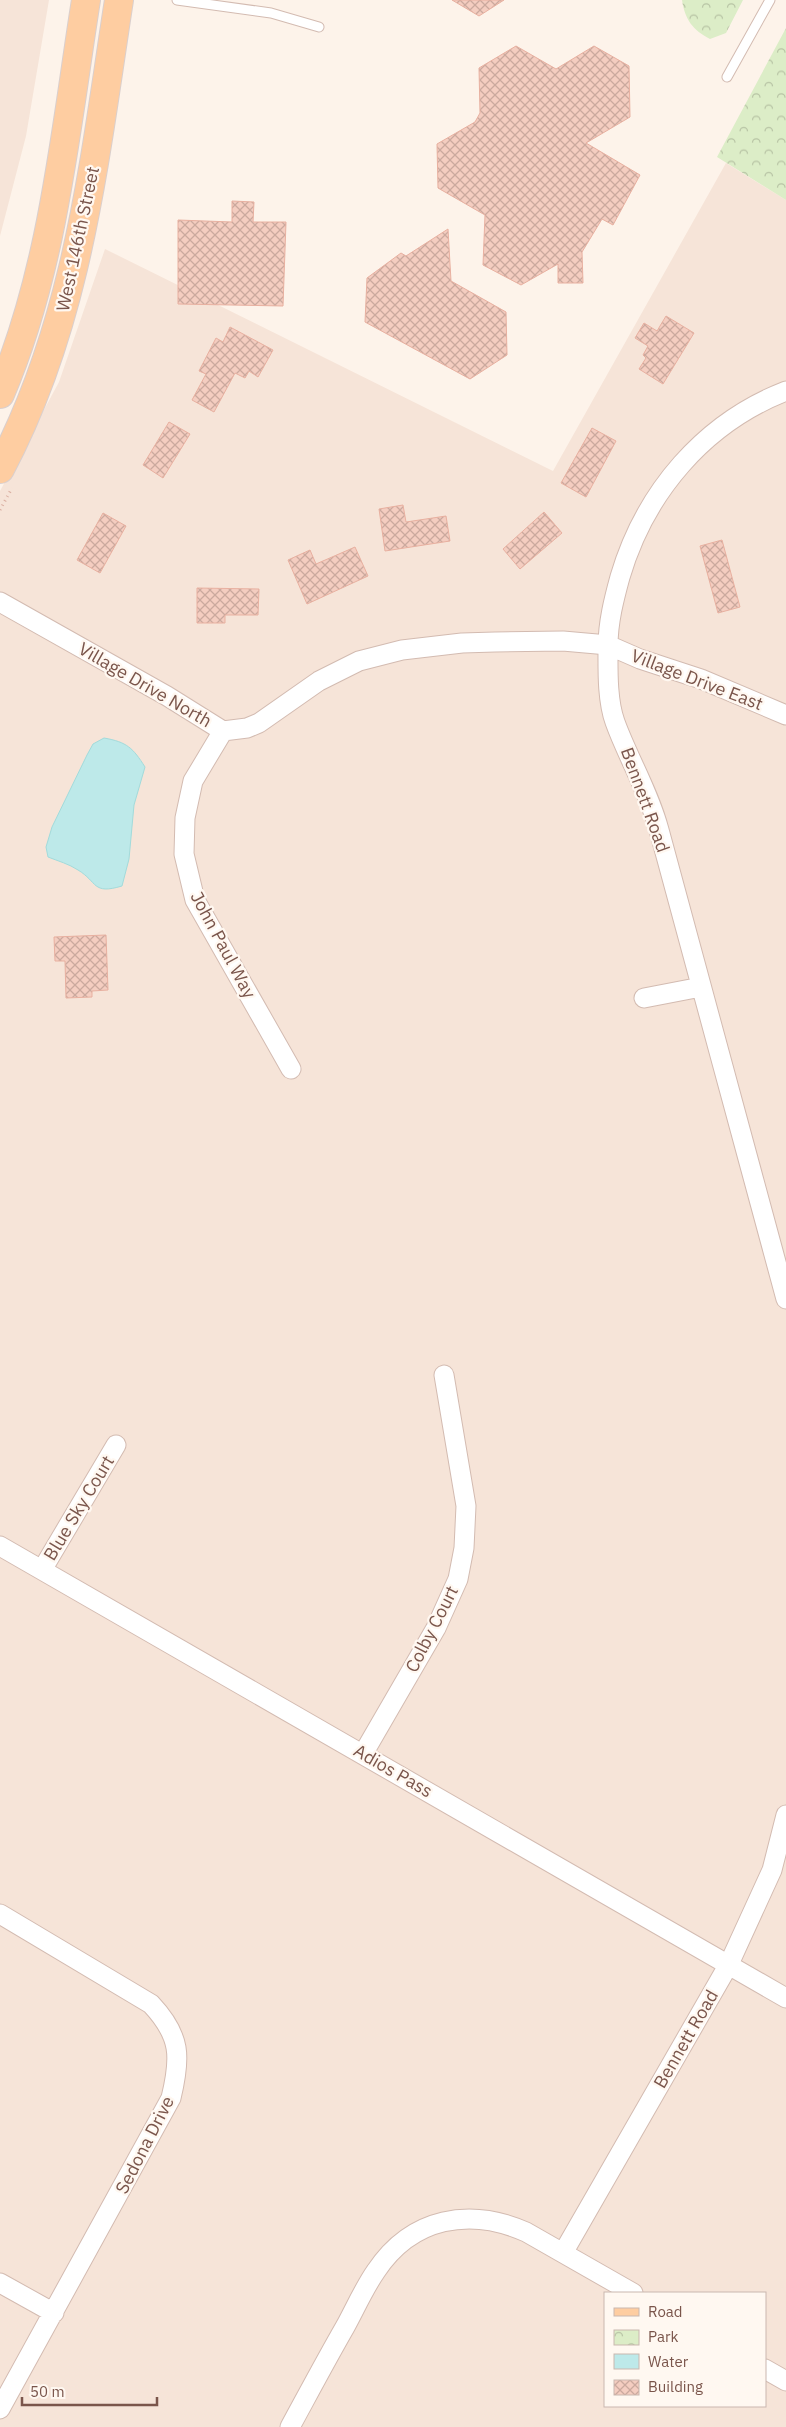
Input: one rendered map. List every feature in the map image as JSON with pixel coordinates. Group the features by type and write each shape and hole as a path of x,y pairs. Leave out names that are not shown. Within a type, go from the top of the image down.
{"main road":[{"name":"West 146th Street","path":"0,394 26,324 44,258 86,0"},
{"name":"West 146th Street","path":"0,468 37,389 68,295 83,230 119,0"}],"street":[{"name":"Bennett Road","path":"786,391 740,413 706,440 677,468 655,498 636,532 622,569 612,608 608,645 614,719 658,827 786,1299"},
{"name":"Village Drive North","path":"0,602 167,696 223,731 247,728 259,723 346,666 373,656 402,650 462,643 563,641 608,645"},
{"name":"Village Drive East","path":"608,645 640,659 701,679 786,715"},
{"name":"John Paul Way","path":"223,731 192,781 185,818 184,854 195,900 291,1069"},
{"path":"644,998 701,987"},
{"name":"Colby Court","path":"363,1754 436,1628 458,1579 464,1548 466,1506 444,1375"},
{"name":"Blue Sky Court","path":"42,1570 116,1445"},
{"name":"Adios Pass","path":"0,1546 786,1998"},
{"name":"Bennett Road","path":"563,2254 729,1964 772,1870 786,1815"},
{"name":"Sedona Drive","path":"0,1914 151,2004 161,2015 169,2029 178,2059 172,2098 0,2409"},
{"path":"290,2427 376,2271 400,2243 424,2228 446,2221 477,2217 498,2221 526,2232 631,2292"},
{"path":"0,2283 54,2313"},
{"path":"766,2370 786,2381"}],"lane":[{"path":"177,0 271,13 318,27"},
{"path":"727,76 770,0"}],"shaded area":[{"path":"0,0 49,0 26,136 0,236"},
{"path":"726,163 786,200 786,2427 0,2427 0,491 59,382 105,249 553,471"}],"green space":[{"path":"682,0 743,0 726,33 710,39 691,24 685,13"},
{"path":"786,28 786,200 717,157"}],"water":[{"path":"104,738 129,747 145,767 134,805 129,859 122,886 105,889 96,886 75,868 48,857 46,847 52,827 87,755 93,744"}],"building":[{"path":"452,0 504,0 479,16"},
{"path":"516,46 556,69 594,46 629,66 630,117 586,143 640,175 613,225 602,219 582,252 583,283 558,283 558,264 521,285 483,265 485,215 438,188 437,144 475,122 480,113 479,68"},
{"path":"232,201 254,202 253,222 286,222 283,306 178,304 178,220 232,222"},
{"path":"448,229 451,281 506,312 507,355 470,379 365,322 367,278 401,253 406,256"},
{"path":"666,316 694,333 663,384 639,369 646,358 643,355 648,346 635,338 644,323 657,331"},
{"path":"230,327 273,350 258,377 249,371 245,378 235,373 214,412 192,400 206,374 199,371 216,338 223,342"},
{"path":"169,422 190,434 163,478 143,465"},
{"path":"592,428 616,441 586,497 561,483"},
{"path":"403,505 406,522 446,516 450,541 385,551 379,509"},
{"path":"544,512 562,533 520,569 503,549"},
{"path":"103,513 126,526 100,573 77,560"},
{"path":"722,540 740,607 718,613 700,546"},
{"path":"355,547 368,576 307,604 288,560 310,550 316,564"},
{"path":"197,588 259,589 258,615 225,615 225,623 197,623"},
{"path":"106,935 108,990 92,991 92,997 66,998 65,961 55,961 54,937"}]}
